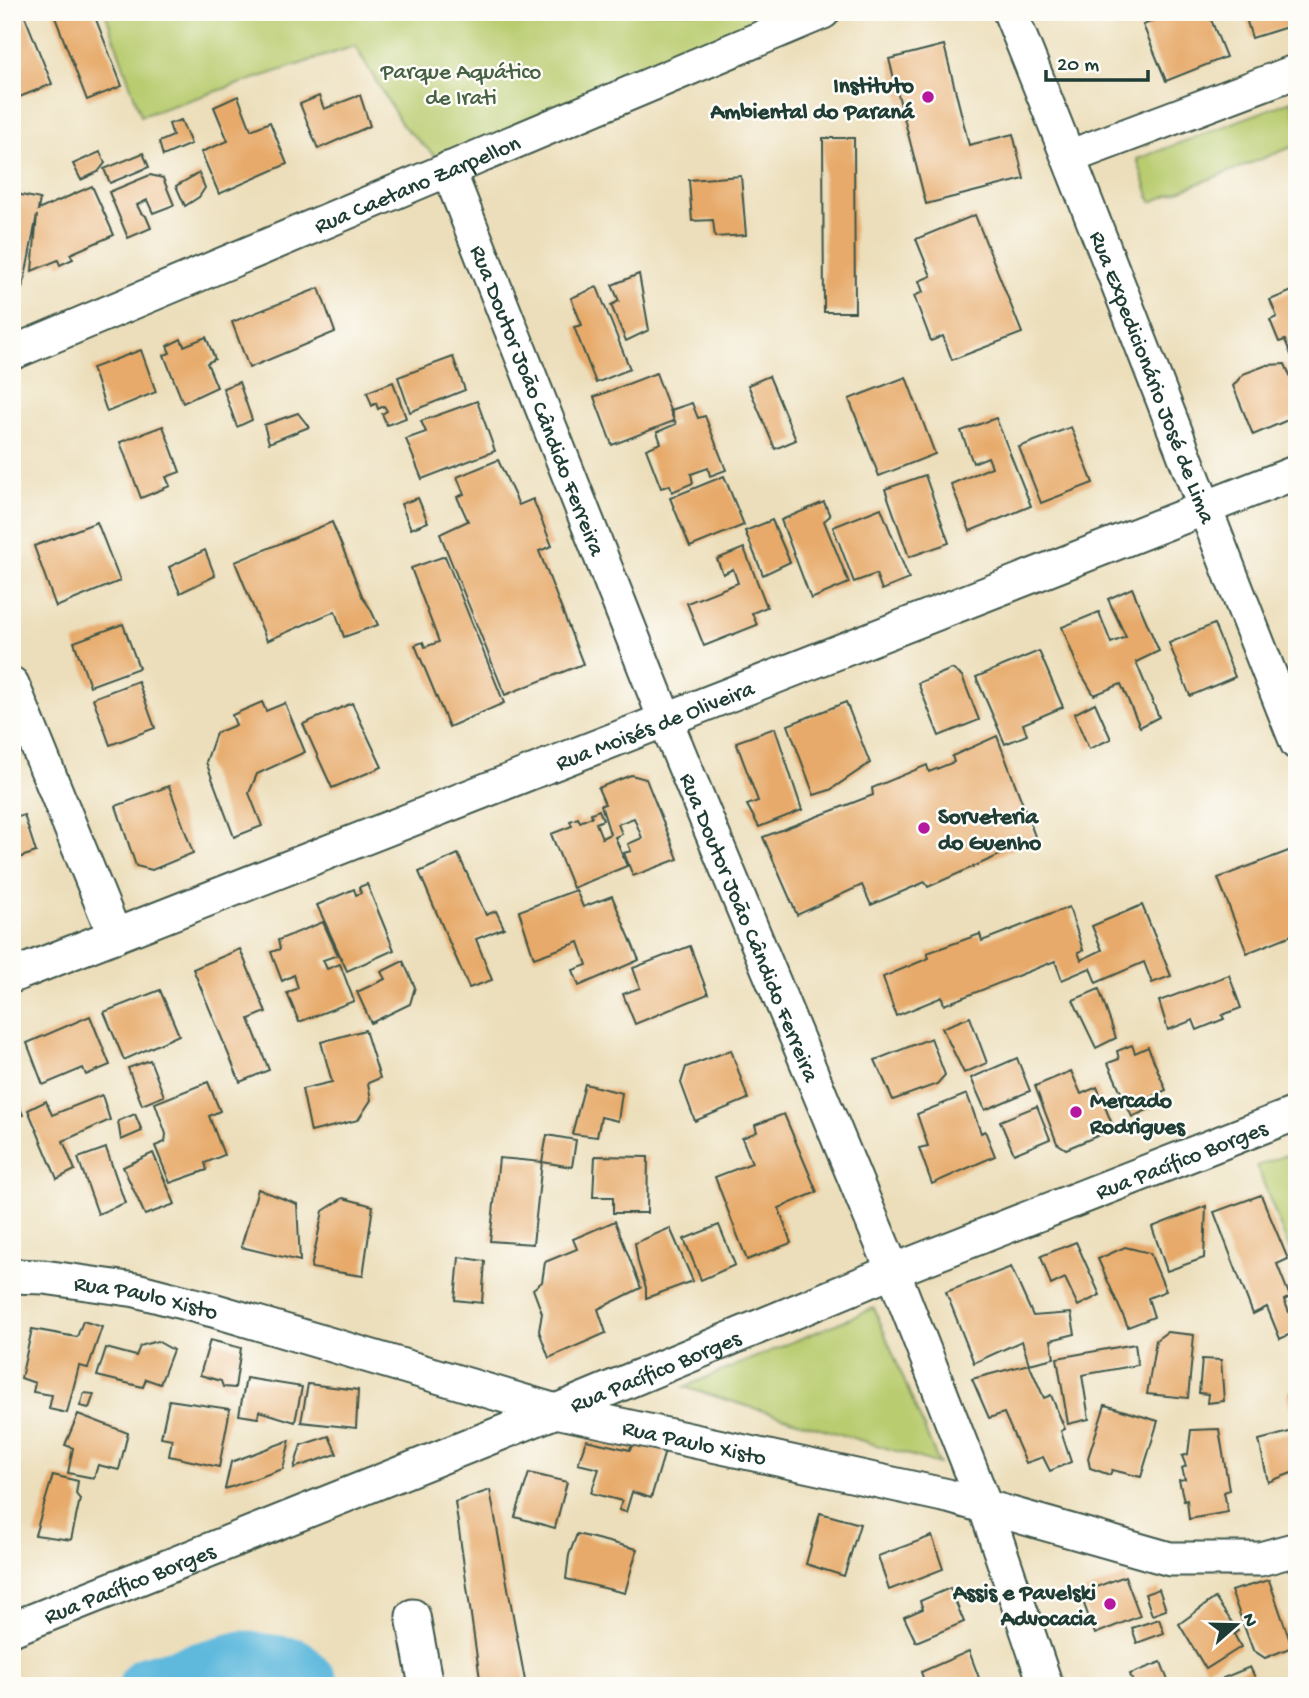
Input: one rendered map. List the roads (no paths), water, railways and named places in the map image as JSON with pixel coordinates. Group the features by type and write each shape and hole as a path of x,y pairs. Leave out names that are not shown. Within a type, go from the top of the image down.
{"street":[{"name":"Rua Caetano Zarpellon","path":"12,353 823,12"},
{"name":"Rua Expedicionário José de Lima","path":"1010,12 1297,743"},
{"path":"1069,157 1297,71"},
{"name":"Rua Doutor João Cândido Ferreira","path":"448,169 665,719 893,1271 985,1506 1046,1686"},
{"name":"Rua Moisés de Oliveira","path":"12,976 1297,472"},
{"path":"12,684 115,936"},
{"name":"Rua Pacífico Borges","path":"12,1629 556,1411 893,1271 1297,1113"},
{"name":"Rua Paulo Xisto","path":"12,1276 44,1277 136,1290 556,1411 985,1506 1170,1559 1260,1559 1297,1549"},
{"path":"413,1616 426,1686"}],"waterway":[{"path":"149,1686 243,1661 293,1668 309,1686"}],"place":[{"name":"Instituto Ambiental do Paraná","path":"928,97"},
{"name":"Sorveteria do Guenho","path":"924,828"},
{"name":"Mercado Rodrigues","path":"1076,1112"},
{"name":"Assis e Pavelski Advocacia","path":"1110,1604"}],"park label":[{"name":"Parque Aquático de Irati","path":"461,83"}]}
